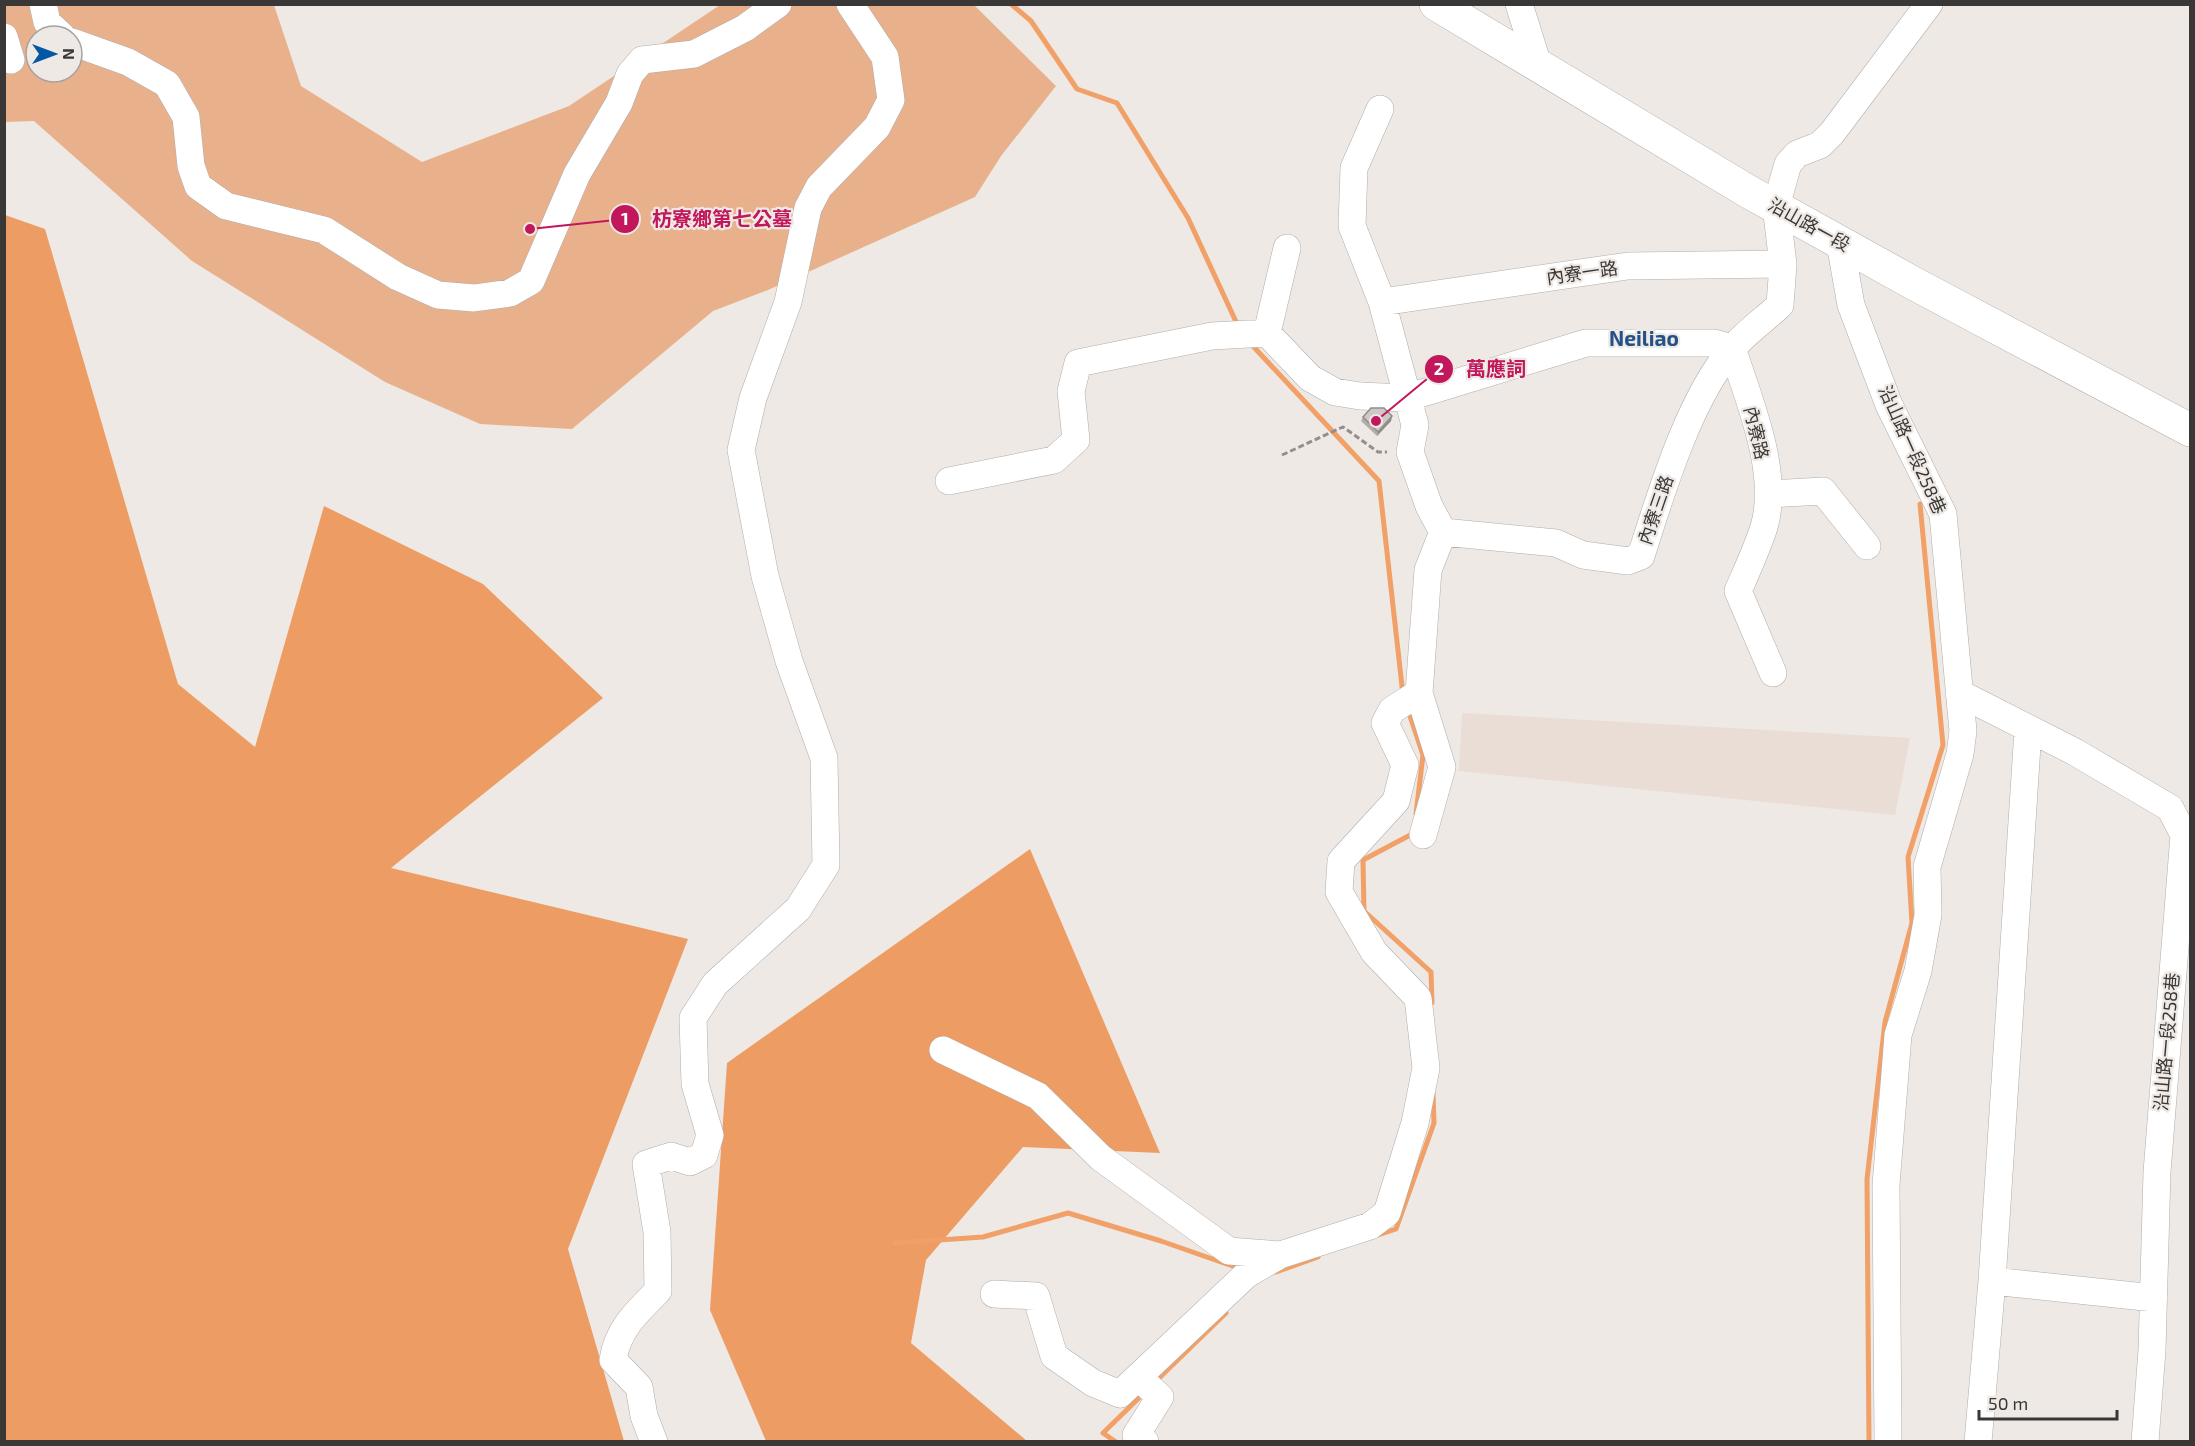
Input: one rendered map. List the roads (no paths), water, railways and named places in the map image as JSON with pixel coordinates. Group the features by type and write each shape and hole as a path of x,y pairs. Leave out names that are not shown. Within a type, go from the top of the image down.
{"main road":[{"name":"沿山路一段","path":"1436,4 1539,68 1840,243 2190,430"}],"street":[{"path":"43,4 49,24"},
{"path":"84,46 128,62 167,84 186,117 192,166 198,186 226,206 324,230 398,277 438,295 474,298 510,293 531,281 577,174 619,103 630,74 642,60 694,54 746,28 778,4"},
{"path":"654,1442 644,1416 639,1387 613,1360 615,1345 628,1321 658,1291 657,1232 646,1164 671,1156 690,1162 704,1155 710,1135 695,1084 693,1018 715,984 798,909 826,864 824,758 789,661 765,576 741,450 753,398 788,302 808,208 819,187 877,127 891,100 885,57 850,4"},
{"path":"1518,4 1539,68"},
{"path":"949,481 1054,460 1076,440 1071,391 1078,363 1212,336 1263,334 1310,378 1335,392 1360,396 1406,398 1586,343 1714,343 1732,348 1780,305 1783,264 1776,206 1788,164 1797,154 1820,145 1832,133 1929,4"},
{"path":"1380,109 1354,168 1352,226 1382,302 1415,425 1410,452 1429,506 1443,532 1428,570 1410,698 1442,767 1423,835"},
{"name":"沿山路一段258巷","path":"1840,243 1851,305 1859,327 1889,405 1943,514 1959,693 2075,752 2170,808 2184,835 2157,1172 2154,1298 2145,1442"},
{"path":"1263,334 1287,248"},
{"name":"內寮一路","path":"1382,302 1628,266 1783,264"},
{"name":"內寮路","path":"1732,348 1760,436 1768,494 1764,526 1738,591 1773,672"},
{"name":"內寮三路","path":"1443,532 1556,543 1583,555 1628,561 1641,556 1666,477 1695,409 1732,348"},
{"path":"1768,494 1823,491 1867,546"},
{"path":"1888,1442 1886,1185 1898,1035 1918,971 1928,915 1928,867 1960,753 1963,730 1959,693"},
{"path":"1144,1442 1136,1435 1148,1386 1264,1265 1370,1226 1387,1213 1415,1123 1426,1068 1418,998 1374,952 1339,892 1341,861 1396,801 1405,765 1385,723 1410,698"},
{"path":"1978,1442 1992,1281 2028,730"},
{"path":"942,1050 1038,1096 1101,1158 1229,1251 1264,1265"},
{"path":"1992,1281 2154,1298"},
{"path":"994,1294 1036,1296 1054,1356 1093,1383 1120,1394 1148,1386"}],"waterway":[{"path":"1011,4 1031,21 1077,89 1117,103 1188,218 1238,326"},
{"path":"1250,343 1379,481 1403,695"},
{"path":"1869,1442 1867,1179 1885,1022 1912,923 1908,857 1943,745 1920,504"},
{"path":"1408,710 1423,755 1416,814"},
{"path":"1414,833 1363,860 1364,911 1431,972 1432,1003"},
{"path":"1375,1236 1396,1229 1434,1123 1433,1093"},
{"path":"895,1243 983,1237 1068,1213 1161,1241 1241,1269"},
{"path":"1276,1272 1318,1257"},
{"path":"1155,1382 1226,1313"},
{"path":"1116,1442 1103,1433 1144,1393"}],"place":[{"name":"枋寮鄉第七公墓","path":"530,229"},
{"name":"萬應詞","path":"1376,421"}],"district":[{"name":"Neiliao","path":"1644,339"}]}
